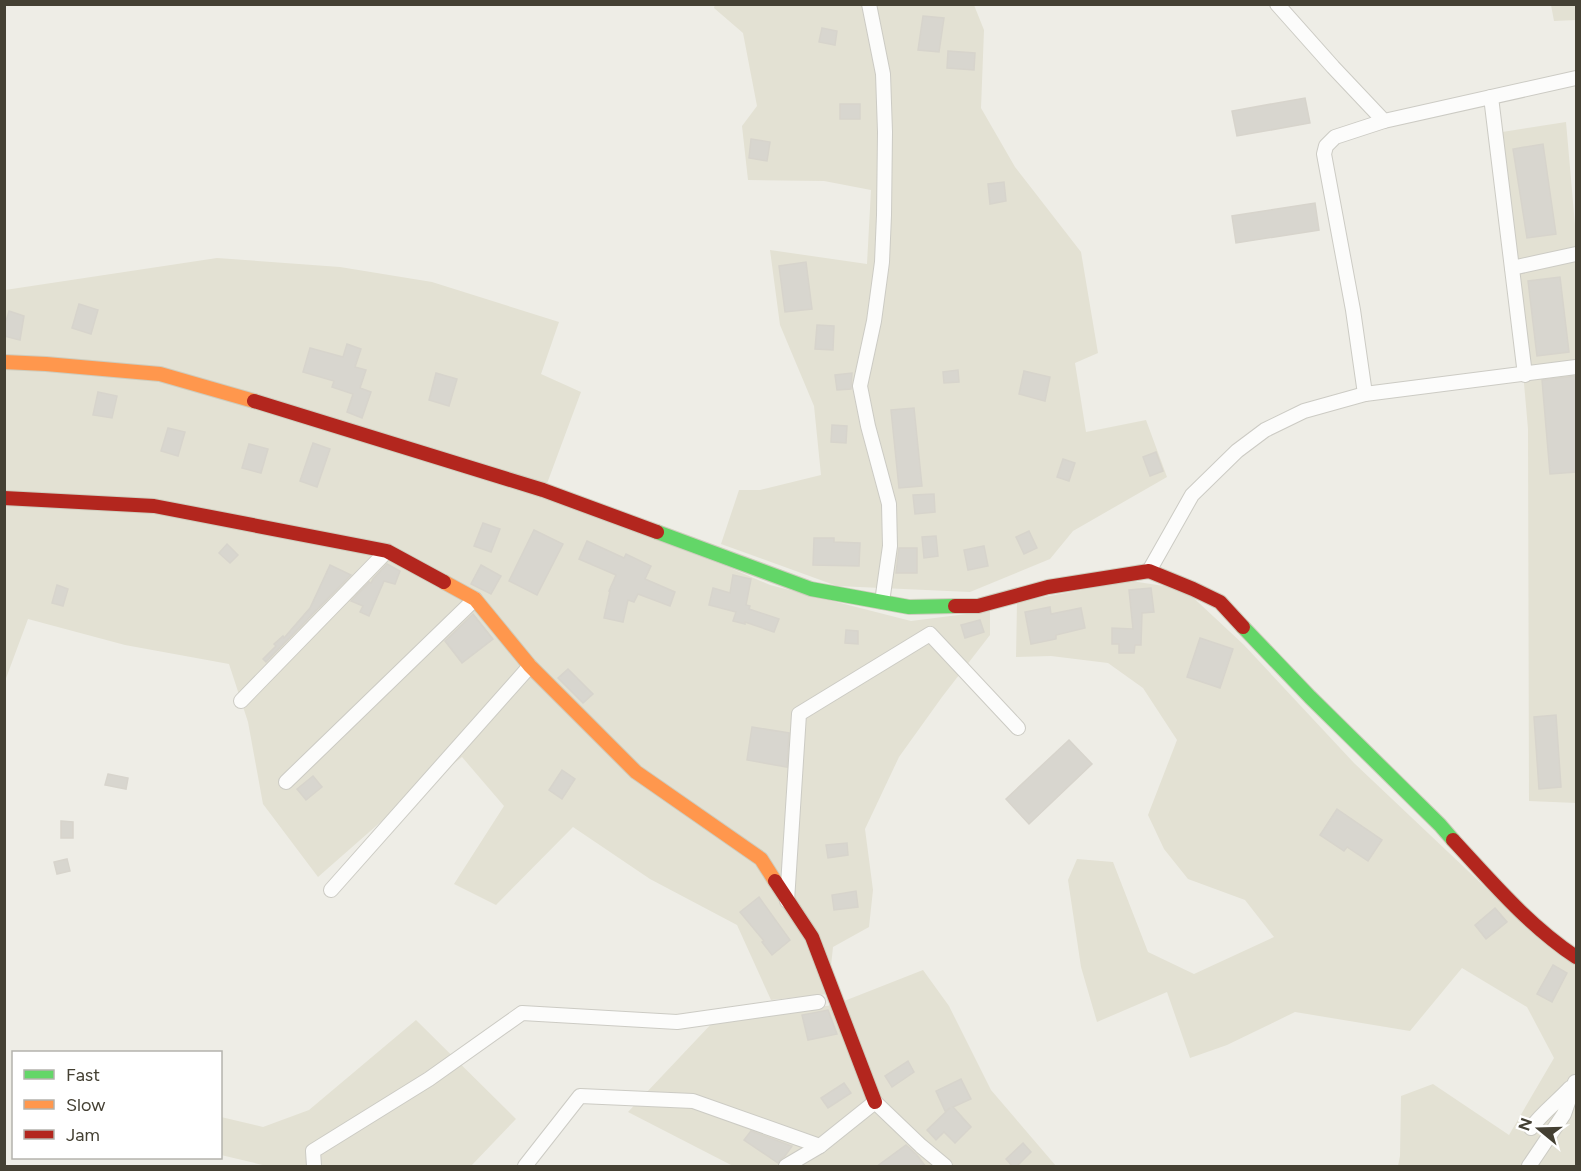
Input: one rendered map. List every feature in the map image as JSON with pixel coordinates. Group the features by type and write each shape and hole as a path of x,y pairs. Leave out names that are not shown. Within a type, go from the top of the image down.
{"street":[{"path":"869,4 883,74 884,215 882,262 874,321 860,386 889,504 890,546 882,602"},
{"path":"1277,4 1384,121"},
{"path":"1365,393 1353,310 1324,154 1326,146 1335,137 1384,121 1576,78"},
{"path":"1491,97 1525,375"},
{"path":"1512,268 1576,254"},
{"path":"4,362 160,374 543,489 812,589 909,607 978,606 1048,587 1149,571 1220,602 1310,697 1440,825 1510,903 1560,947 1576,957"},
{"path":"1149,571 1192,495 1237,451 1265,430 1304,411 1365,393 1576,368"},
{"path":"4,498 154,506 387,551 475,599 530,666 636,772 760,859 812,937 875,1102 945,1167"},
{"path":"241,701 387,551"},
{"path":"286,782 475,599"},
{"path":"787,901 799,714 930,634 1018,728"},
{"path":"331,890 530,666"},
{"path":"314,1167 313,1151 429,1079 522,1013 677,1022 818,1002"},
{"path":"1531,1128 1539,1116 1558,1101 1576,1080"},
{"path":"1530,1167 1564,1114 1576,1080"},
{"path":"525,1167 580,1096 693,1101 820,1146"},
{"path":"786,1167 820,1146 875,1102"}],"shaded area":[{"path":"715,4 974,5 984,30 981,108 1015,167 1081,252 1098,353 1075,363 1086,432 1146,420 1167,477 1073,531 1050,559 970,592 837,586 721,544 739,490 760,490 821,475 814,406 780,325 770,250 867,264 871,190 824,181 748,180 742,126 757,106 743,33 714,8"},
{"path":"1551,5 1576,5 1576,20 1554,21"},
{"path":"1566,122 1576,225 1576,803 1529,801 1528,429 1502,132"},
{"path":"217,258 340,267 432,282 559,322 541,374 581,392 542,497 770,585 911,621 990,611 990,635 899,757 865,829 873,890 869,927 833,947 828,994 771,1000 737,925 650,879 573,827 496,905 454,884 504,806 462,757 392,812 318,877 263,804 248,722 229,664 125,645 28,619 5,681 5,290"},
{"path":"1131,581 1184,589 1244,645 1354,763 1522,922 1576,961 1576,1166 1398,1166 1401,1096 1433,1084 1509,1135 1554,1058 1527,1007 1462,968 1410,1031 1295,1012 1227,1045 1190,1058 1167,992 1097,1022 1081,967 1068,880 1077,859 1113,862 1148,952 1194,974 1274,937 1245,900 1188,879 1164,849 1148,815 1177,740 1143,688 1108,663 1051,656 1016,657 1017,602"},
{"path":"923,970 949,1006 991,1090 1056,1166 733,1166 628,1112 715,1020 834,1005"},
{"path":"416,1020 516,1119 471,1166 267,1166 222,1155 222,1117 263,1127 309,1110"}],"building":[{"path":"923,16 944,18 939,52 918,50"},
{"path":"822,28 837,31 835,45 819,42"},
{"path":"948,51 975,53 974,70 947,68"},
{"path":"1305,98 1310,123 1237,136 1232,111"},
{"path":"840,104 860,104 860,119 840,119"},
{"path":"751,139 770,142 767,161 749,158"},
{"path":"1543,144 1556,234 1527,238 1513,149"},
{"path":"1004,182 1006,201 990,204 988,184"},
{"path":"1315,203 1319,230 1236,243 1232,216"},
{"path":"806,262 812,309 785,312 779,266"},
{"path":"1560,277 1569,352 1537,356 1528,281"},
{"path":"79,304 98,310 91,334 72,328"},
{"path":"9,311 24,316 20,340 4,336"},
{"path":"817,325 834,326 833,350 815,349"},
{"path":"347,344 361,349 355,367 366,370 360,388 371,392 362,418 347,412 353,394 332,387 334,381 303,372 310,348 343,357"},
{"path":"958,370 959,382 944,383 943,372"},
{"path":"1024,371 1050,377 1045,401 1019,394"},
{"path":"436,373 457,379 449,406 429,400"},
{"path":"852,373 851,389 837,390 835,375"},
{"path":"1576,376 1576,472 1550,474 1542,380"},
{"path":"98,392 117,396 112,418 93,415"},
{"path":"914,408 922,486 899,488 891,410"},
{"path":"832,425 847,426 846,443 831,442"},
{"path":"168,428 185,432 178,456 161,451"},
{"path":"313,443 330,449 317,487 300,481"},
{"path":"249,444 268,449 261,473 242,468"},
{"path":"1156,452 1163,471 1150,476 1143,457"},
{"path":"1063,459 1075,463 1069,481 1057,477"},
{"path":"934,494 935,512 915,514 913,495"},
{"path":"483,523 500,529 491,552 474,546"},
{"path":"534,530 563,544 537,595 509,581"},
{"path":"1029,531 1037,548 1024,554 1016,537"},
{"path":"936,536 938,556 924,558 922,537"},
{"path":"814,538 834,538 834,542 860,543 859,566 813,565"},
{"path":"587,541 624,558 626,554 651,566 645,579 675,592 670,606 638,594 634,602 628,600 623,622 604,618 609,591 616,575 579,559"},
{"path":"227,544 238,555 230,563 219,553"},
{"path":"984,546 988,566 968,570 964,550"},
{"path":"899,548 917,548 917,573 896,573"},
{"path":"387,564 400,571 395,584 384,581 369,616 360,612 363,606 351,601"},
{"path":"330,565 351,575 266,662 263,659 276,646 274,644 283,636 284,638 310,608"},
{"path":"481,565 501,576 491,594 471,584"},
{"path":"733,575 751,579 746,605 750,606 749,609 779,619 774,632 745,622 745,624 733,621 736,612 709,605 713,588 730,593"},
{"path":"57,585 68,589 63,606 52,603"},
{"path":"1151,588 1154,612 1142,613 1141,645 1135,645 1134,653 1119,653 1119,644 1112,644 1112,628 1133,629 1129,590"},
{"path":"1050,607 1051,614 1081,608 1085,628 1056,635 1056,639 1031,644 1025,612"},
{"path":"473,614 493,639 462,663 445,641"},
{"path":"980,620 984,632 965,638 961,625"},
{"path":"846,630 858,631 858,644 845,643"},
{"path":"1200,638 1233,649 1220,688 1187,677"},
{"path":"568,669 593,694 583,703 558,678"},
{"path":"1556,715 1561,787 1539,789 1534,717"},
{"path":"752,727 789,733 787,767 747,760"},
{"path":"1069,740 1092,764 1029,824 1006,799"},
{"path":"562,770 575,779 562,799 549,790"},
{"path":"108,774 128,778 126,789 105,785"},
{"path":"313,776 322,787 306,800 297,789"},
{"path":"1337,809 1382,840 1368,861 1347,847 1344,851 1320,835"},
{"path":"61,821 73,822 73,838 61,838"},
{"path":"847,843 848,855 828,858 826,845"},
{"path":"67,859 70,871 57,874 54,862"},
{"path":"856,891 858,907 834,910 832,895"},
{"path":"759,897 790,940 772,955 762,942 764,941 740,912"},
{"path":"1495,908 1507,922 1486,939 1475,925"},
{"path":"1553,965 1567,973 1552,1002 1537,994"},
{"path":"828,1010 837,1034 808,1040 802,1015"},
{"path":"908,1061 914,1072 892,1087 885,1076"},
{"path":"961,1079 971,1099 953,1107 971,1127 955,1143 944,1132 936,1140 927,1130 950,1108 945,1111 936,1091"},
{"path":"844,1083 851,1093 828,1108 821,1098"},
{"path":"751,1131 792,1146 778,1163 744,1140"},
{"path":"1023,1143 1031,1152 1016,1167 1013,1167 1006,1159"},
{"path":"906,1145 926,1167 876,1167"}],"traffic: fast":[{"path":"657,532 811,589 909,607 955,606"},
{"path":"1243,627 1453,840"}],"traffic: slow":[{"path":"4,362 160,374 254,401"},
{"path":"444,582 475,599 530,666 636,772 761,859 775,881"}],"traffic: jam":[{"path":"254,401 543,490 657,532"},
{"path":"4,498 154,506 387,551 444,582"},
{"path":"955,606 978,606 1048,587 1149,571 1220,602 1243,627"},
{"path":"1453,840 1526,917 1576,957"},
{"path":"775,881 812,937 875,1102"}]}
